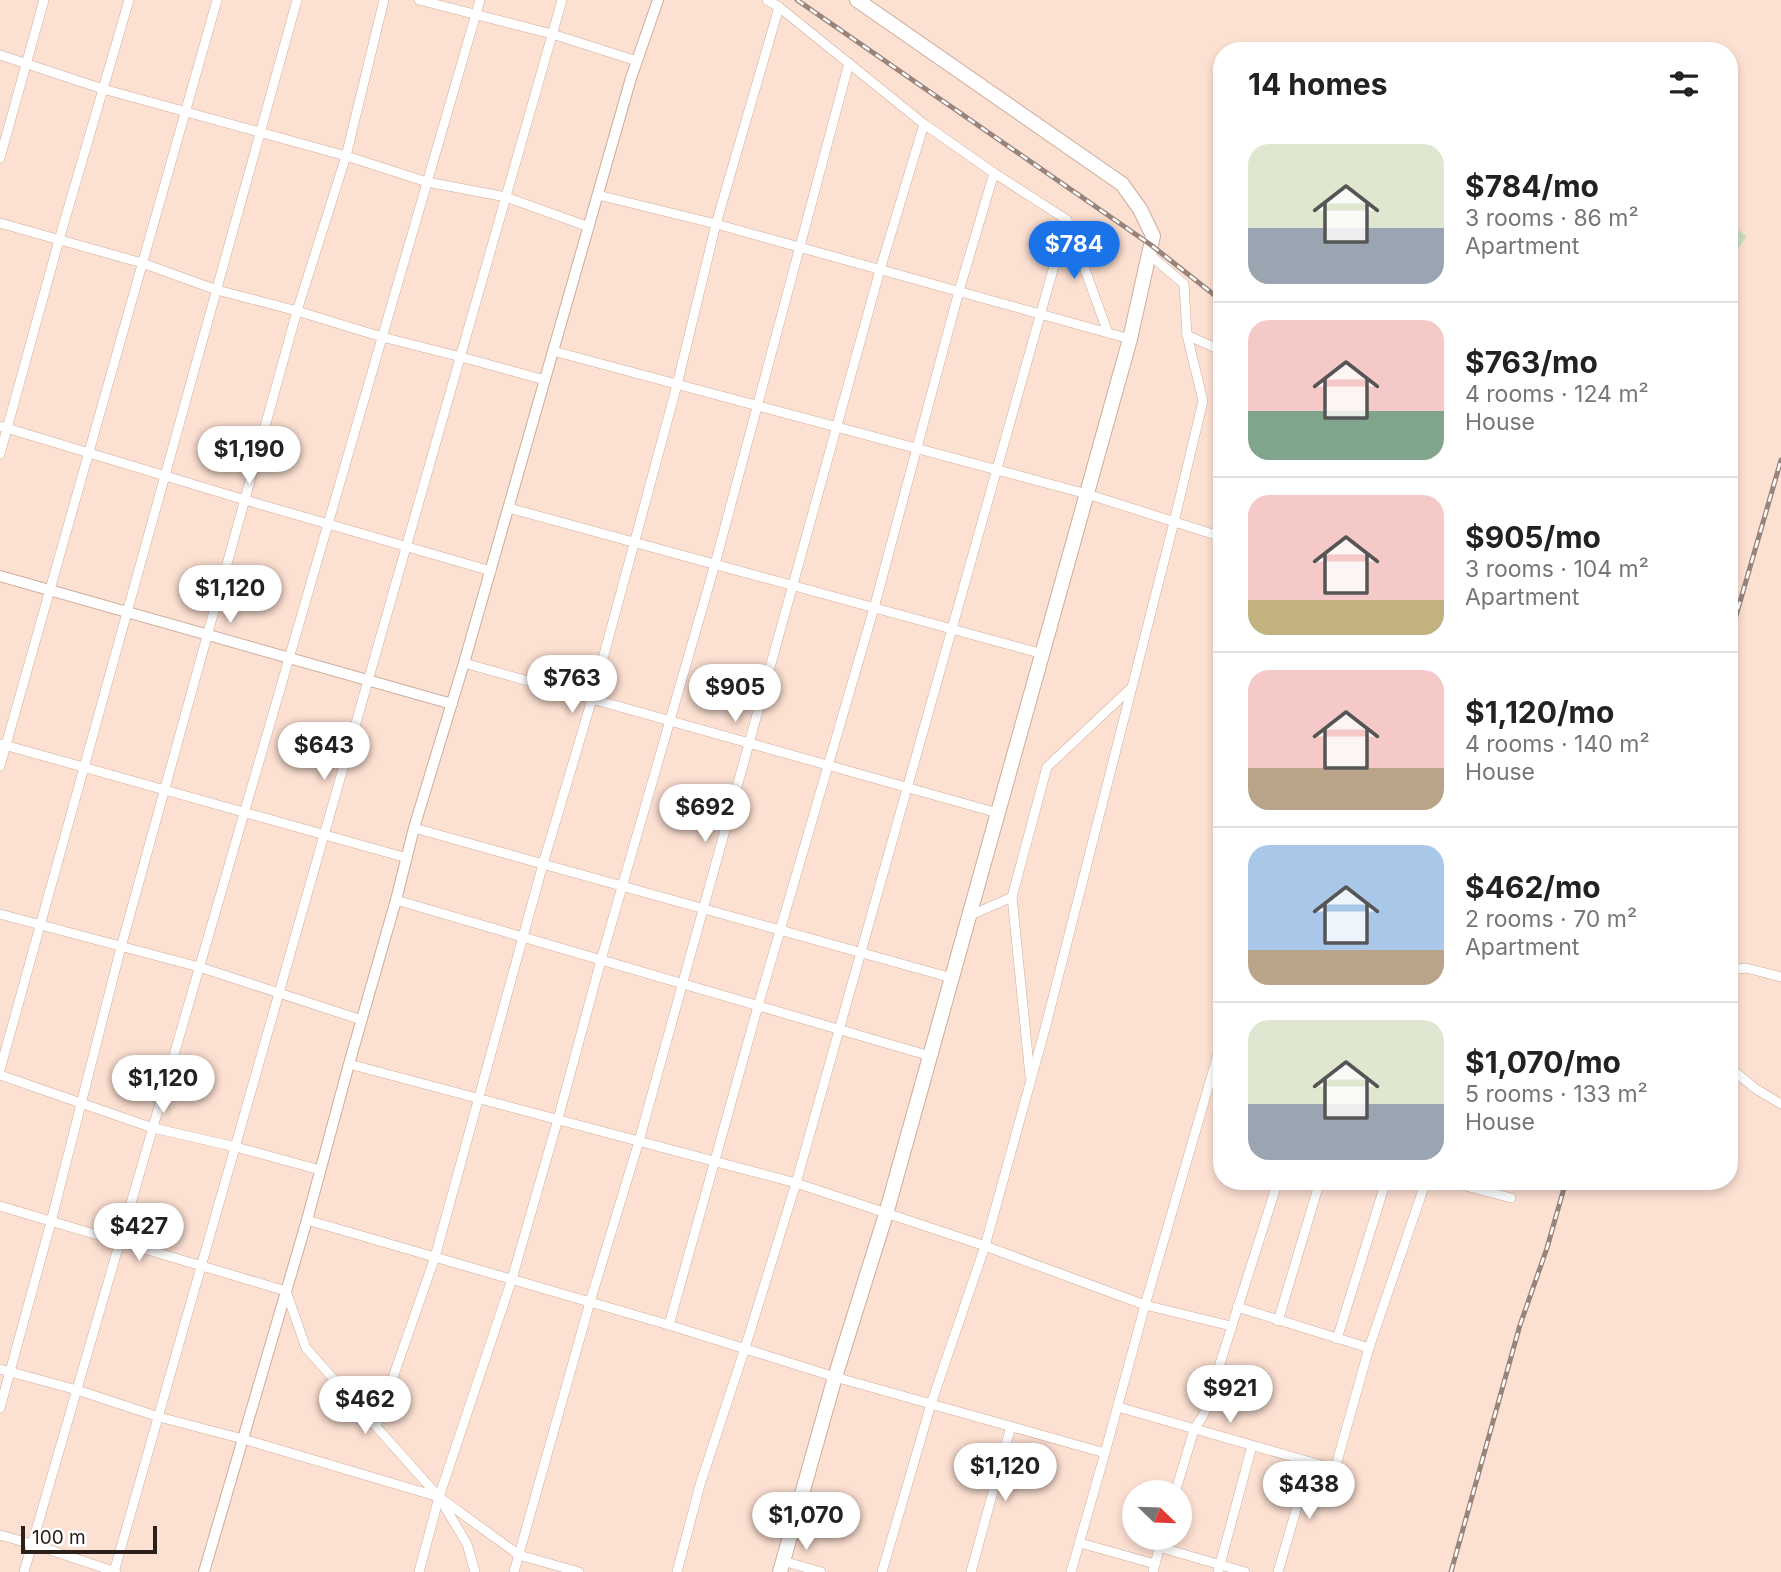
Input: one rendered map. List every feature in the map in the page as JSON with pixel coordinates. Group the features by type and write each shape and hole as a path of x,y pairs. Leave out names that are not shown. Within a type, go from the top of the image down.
{"main road":[{"path":"781,1566 835,1377 886,1214 1130,339 1153,236 1140,208 1122,184 856,0"}],"street":[{"path":"0,158 44,0"},
{"path":"0,454 4,427 129,0"},
{"path":"0,766 3,744 50,590 217,0"},
{"path":"0,1070 297,0"},
{"path":"0,1408 5,1370 51,1222 121,947 298,311 346,156 384,0"},
{"path":"419,0 552,34 637,61"},
{"path":"24,1572 480,0"},
{"path":"0,1535 115,1572 562,0"},
{"path":"204,1572 307,1220 414,828 491,571 631,78 658,0"},
{"path":"767,0 923,124 1067,220 1108,333"},
{"path":"376,1426 435,1257 543,864 592,699 677,384 716,224 779,7"},
{"path":"0,55 103,89 346,156 427,182 506,197 589,227"},
{"path":"419,1572 439,1496 512,1279 558,1119 715,564 849,63"},
{"path":"514,1572 590,1302 639,1141 880,270 923,124"},
{"path":"669,1325 758,1006 874,608 959,291 994,173"},
{"path":"598,195 716,224 1130,339"},
{"path":"677,1572 700,1485 796,1183 1067,220"},
{"path":"0,223 142,263 217,290 545,380"},
{"path":"882,1572 931,1404 985,1246 1031,1082 1203,401 1186,335 1184,284 1149,254"},
{"path":"1186,335 1213,347"},
{"path":"553,351 1087,494 1213,534"},
{"path":"4,427 165,477 491,571"},
{"path":"509,508 1042,654"},
{"path":"0,576 452,704"},
{"path":"464,663 998,813"},
{"path":"1031,1082 1012,897 1047,767 1132,687"},
{"path":"3,744 407,858"},
{"path":"414,828 952,978"},
{"path":"969,916 1012,897"},
{"path":"396,900 930,1056"},
{"path":"0,914 199,967 362,1020"},
{"path":"1738,969 1746,968 1781,977"},
{"path":"349,1064 796,1183 985,1246 1145,1305 1231,1326"},
{"path":"1071,1572 1213,1068"},
{"path":"1738,1074 1781,1104"},
{"path":"0,1075 153,1128 320,1170"},
{"path":"1179,1480 1194,1430 1204,1414 1275,1190"},
{"path":"1279,1321 1318,1190"},
{"path":"1337,1339 1383,1190"},
{"path":"1118,1407 1335,1469 1369,1348 1423,1190"},
{"path":"1481,1190 1511,1198"},
{"path":"0,1206 286,1291"},
{"path":"307,1220 669,1325 835,1377 1105,1453"},
{"path":"286,1291 306,1348 439,1496 519,1555 579,1572"},
{"path":"1237,1307 1369,1348"},
{"path":"5,1370 439,1496 467,1544 475,1572"},
{"path":"971,1572 1011,1426"},
{"path":"1219,1569 1252,1446"},
{"path":"1278,1572 1310,1462"},
{"path":"1080,1543 1154,1568 1159,1550"},
{"path":"1177,1550 1219,1569 1245,1572"},
{"path":"781,1566 821,1572"}],"green space":[{"path":"1738,230 1747,236 1738,249"}],"railway":[{"path":"797,0 1151,245 1213,294"},
{"path":"1738,609 1781,460"},
{"path":"1451,1572 1520,1325 1547,1248 1563,1190"}]}
